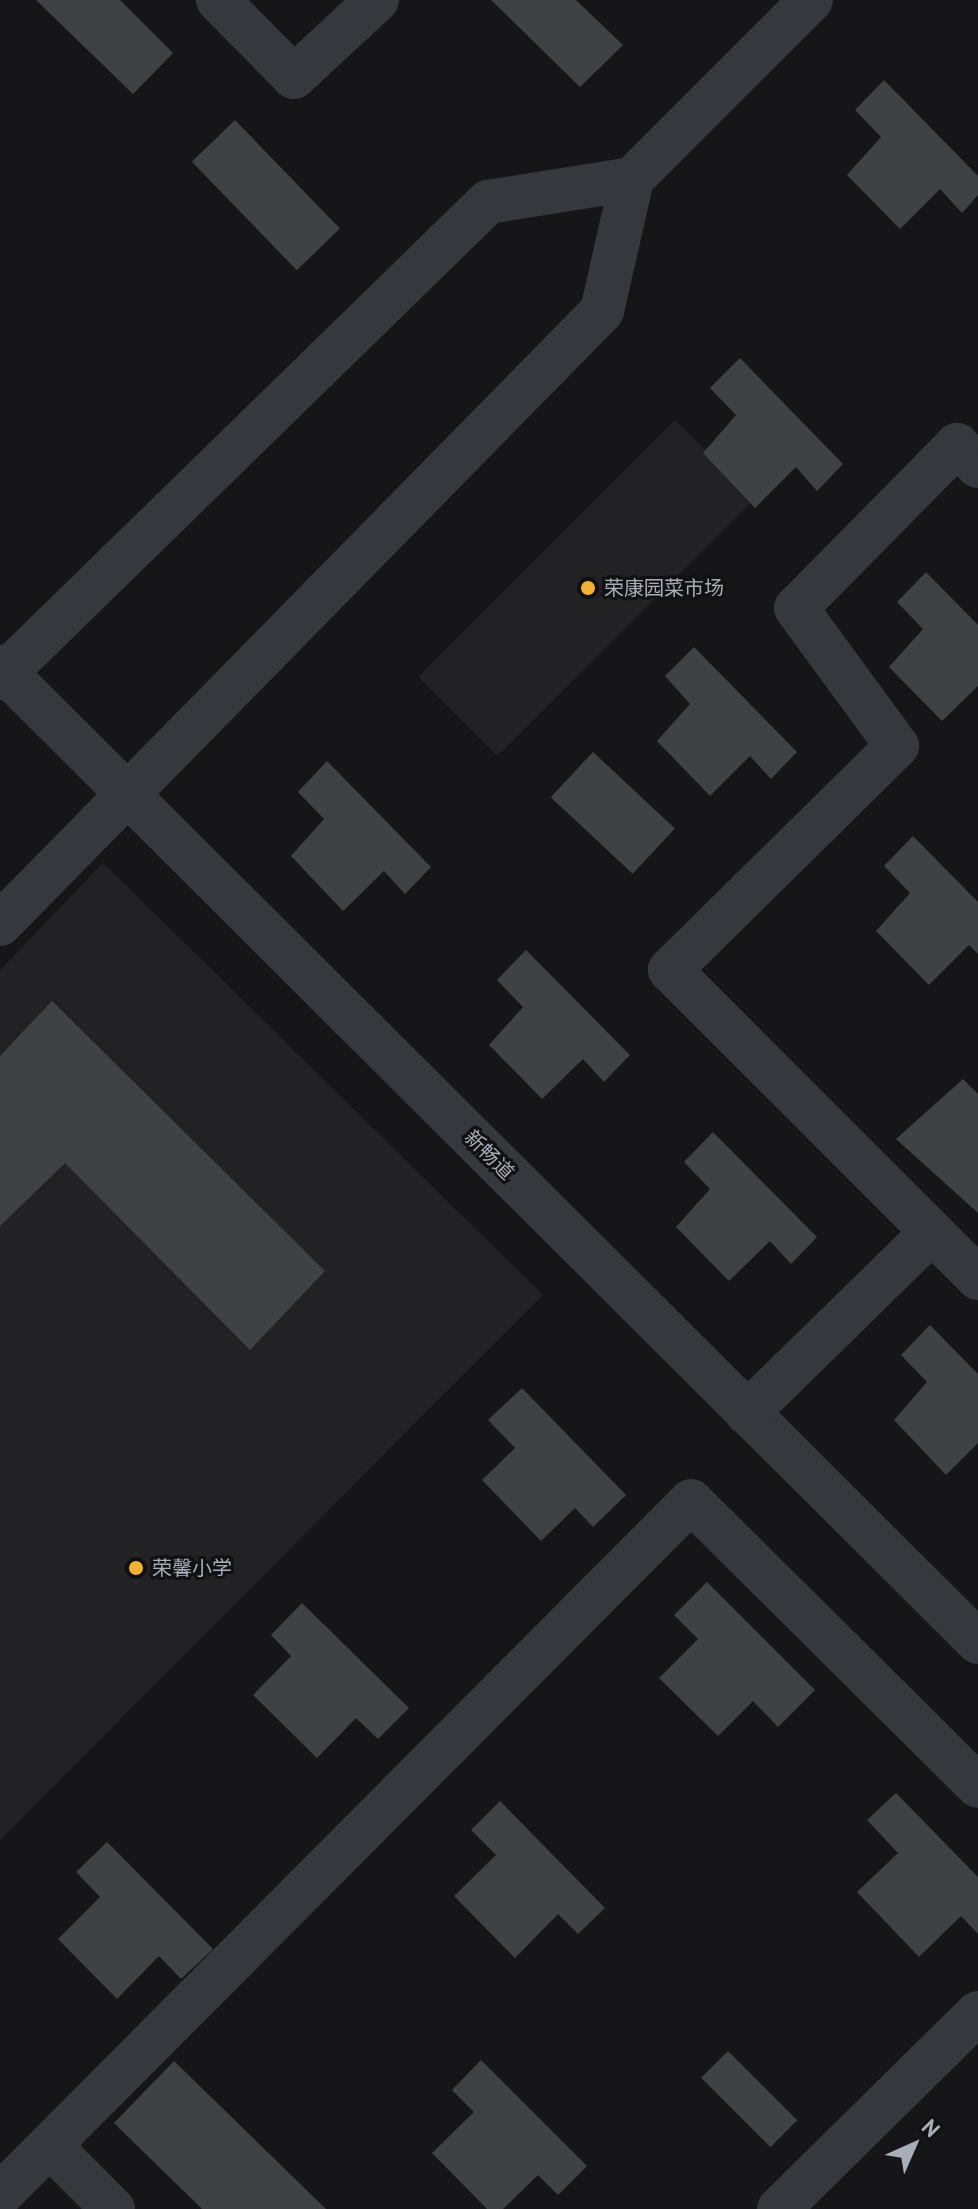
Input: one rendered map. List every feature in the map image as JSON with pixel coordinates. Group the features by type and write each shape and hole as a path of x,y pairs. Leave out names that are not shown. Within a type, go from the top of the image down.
{"street":[{"path":"218,0 294,77 377,0"},
{"path":"0,924 602,311 632,179 811,0"},
{"path":"2,672 488,202 632,179"},
{"path":"978,466 957,445 796,608 897,746 670,970 930,1234 978,1278"},
{"name":"新畅道","path":"2,672 978,1642"},
{"path":"747,1413 930,1234"},
{"path":"0,2195 691,1501 978,1786"},
{"path":"779,2209 978,2013"},
{"path":"50,2146 113,2209"}],"shaded area":[{"name":"荣康园菜市场","path":"675,420 754,499 498,756 418,677"},
{"name":"荣馨小学","path":"103,863 543,1295 0,1840 0,970"}],"building":[{"path":"36,0 120,0 173,53 133,94"},
{"path":"491,0 576,0 623,45 580,87"},
{"path":"884,80 978,176 978,195 962,213 940,189 900,229 847,175 881,137 855,110"},
{"path":"235,120 340,229 297,270 192,162"},
{"path":"740,358 843,464 817,491 796,467 755,508 703,453 736,415 710,388"},
{"path":"926,572 978,625 978,686 942,721 889,667 923,629 897,602"},
{"path":"694,647 797,752 771,779 750,756 710,796 657,741 690,704 665,676"},
{"path":"593,752 675,828 633,874 551,797"},
{"path":"327,761 431,867 405,894 384,871 343,911 291,856 324,819 298,792"},
{"path":"913,836 978,902 978,954 969,945 929,985 876,931 910,893 884,866"},
{"path":"526,950 630,1055 604,1082 583,1059 542,1099 489,1045 523,1007 497,980"},
{"path":"52,1001 325,1271 250,1350 65,1163 0,1226 0,1056"},
{"path":"963,1079 978,1094 978,1213 896,1139"},
{"path":"713,1132 817,1237 791,1264 770,1241 729,1281 676,1227 710,1189 684,1162"},
{"path":"930,1325 978,1374 978,1443 946,1475 894,1420 927,1382 901,1355"},
{"path":"522,1388 626,1495 593,1527 575,1508 541,1541 482,1480 515,1448 488,1420"},
{"path":"707,1582 815,1690 778,1727 753,1701 718,1736 659,1678 698,1639 674,1615"},
{"path":"302,1603 409,1708 378,1739 356,1718 317,1758 253,1695 291,1656 271,1635"},
{"path":"896,1793 978,1877 978,1934 961,1916 919,1957 857,1892 898,1853 867,1820"},
{"path":"500,1801 605,1908 578,1934 558,1914 515,1958 454,1896 496,1855 471,1830"},
{"path":"107,1842 213,1949 181,1979 159,1956 117,1999 58,1939 100,1897 76,1872"},
{"path":"728,2051 797,2120 770,2147 701,2078"},
{"path":"481,2060 587,2166 558,2195 538,2175 503,2209 487,2209 432,2153 474,2112 452,2090"},
{"path":"174,2061 326,2209 202,2209 114,2123"}],"place":[{"name":"荣康园菜市场","path":"588,588"},
{"name":"荣馨小学","path":"136,1568"}]}
